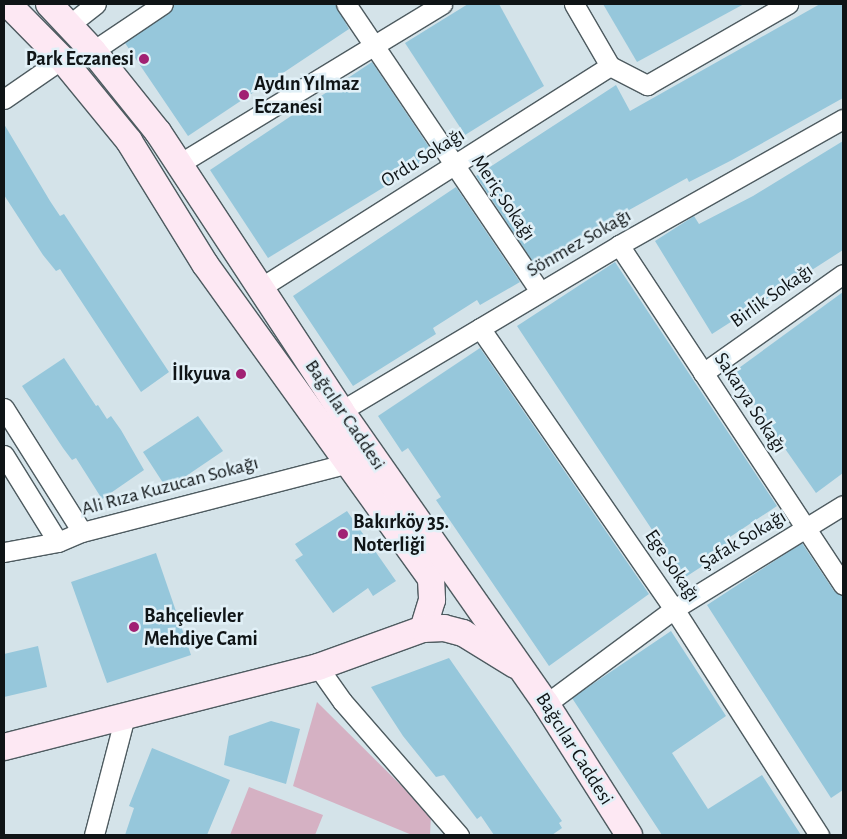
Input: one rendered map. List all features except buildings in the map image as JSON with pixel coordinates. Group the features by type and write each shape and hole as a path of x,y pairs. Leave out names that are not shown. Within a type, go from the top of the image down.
{"main road":[{"path":"8,4 62,59 129,141 205,264 431,579 432,600 423,630"},
{"name":"Bağcılar Caddesi","path":"49,4 92,51 158,132 341,411 524,670 629,835"},
{"path":"4,747 318,667 423,630 444,628 463,633 524,670"}],"street":[{"path":"69,25 96,4"},
{"path":"92,51 163,4"},
{"name":"Meriç Sokağı","path":"346,4 540,292"},
{"path":"179,164 442,4"},
{"path":"574,4 610,66 647,85 788,4"},
{"path":"4,99 62,59"},
{"name":"Ordu Sokağı","path":"260,288 610,66"},
{"name":"Sönmez Sokağı","path":"341,411 619,245 843,119"},
{"name":"Sakarya Sokağı","path":"619,245 843,585"},
{"name":"Birlik Sokağı","path":"703,373 843,274"},
{"name":"Ege Sokağı","path":"480,328 674,608 819,835"},
{"path":"4,408 82,532"},
{"path":"4,455 58,542"},
{"name":"Ali Rıza Kuzucan Sokağı","path":"4,552 58,542 82,532 348,463"},
{"name":"Şafak Sokağı","path":"546,704 674,608 843,505"},
{"path":"318,667 342,701 458,835"},
{"path":"94,835 125,716"}],"shaded area":[{"path":"317,702 431,815 430,835 412,835 293,786"},
{"path":"249,787 323,815 315,835 230,835"}],"place":[{"name":"Park Eczanesi","path":"144,59"},
{"name":"Aydın Yılmaz Eczanesi","path":"244,95"},
{"name":"İlkyuva","path":"241,374"},
{"name":"Bakırköy 35. Noterliği","path":"343,534"},
{"name":"Bahçelievler Mehdiye Cami","path":"134,627"}]}
